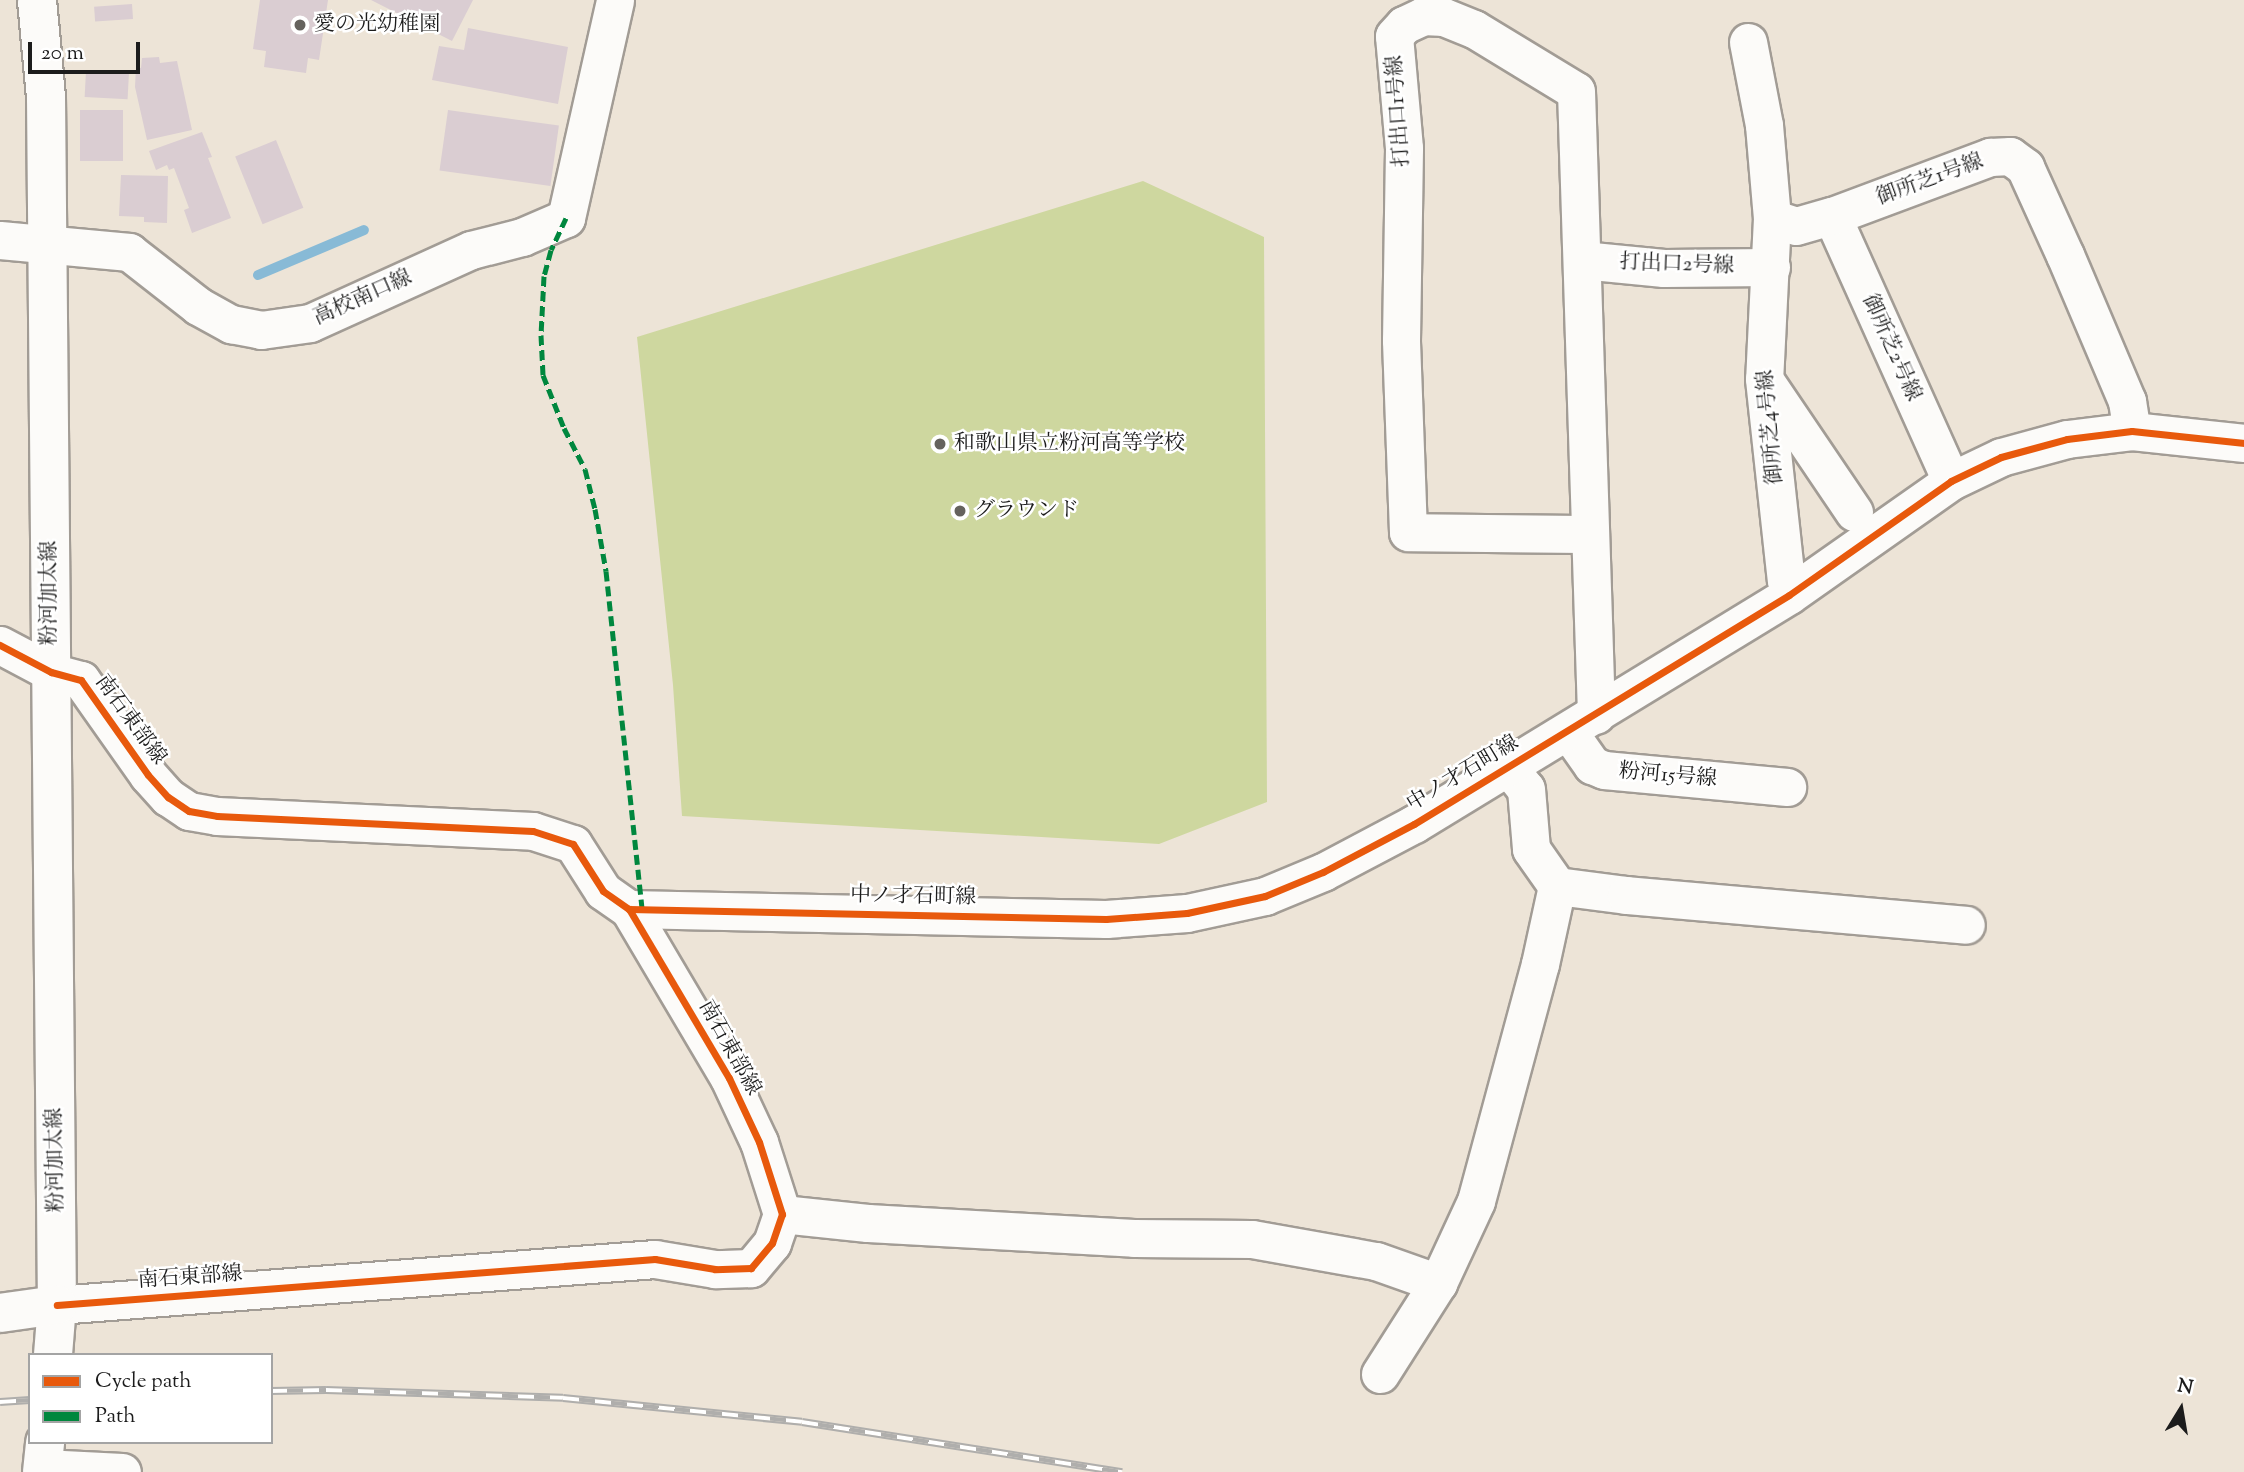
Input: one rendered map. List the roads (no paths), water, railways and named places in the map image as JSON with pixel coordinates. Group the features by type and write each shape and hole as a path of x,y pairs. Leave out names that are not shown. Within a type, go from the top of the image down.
{"main road":[{"name":"粉河加太線","path":"37,0 46,97 57,1305 53,1353"},
{"path":"0,1313 57,1305"}],"street":[{"name":"高校南口線","path":"0,240 129,252 198,306 231,324 261,330 310,323 471,250 522,237 566,218 615,0"},
{"name":"打出口1号線","path":"1582,723 1588,534 1576,91 1464,25 1444,17 1423,16 1404,25 1394,36 1404,148 1401,340 1408,532 1588,534"},
{"path":"1748,42 1765,125 1772,218"},
{"name":"御所芝1号線","path":"1772,218 1796,226 1832,216 1990,157 2010,156 2025,167 2065,255 2127,401 2132,431"},
{"name":"御所芝2号線","path":"1832,216 1951,481"},
{"name":"御所芝4号線","path":"1772,218 1764,379 1786,580 1791,593"},
{"name":"打出口2号線","path":"1582,260 1664,268 1771,267"},
{"path":"1764,379 1854,512"},
{"name":"中ノ才石町線","path":"629,909 1106,919 1187,913 1265,896 1323,872 1414,824 1791,593 1951,481 2000,457 2067,439 2132,431 2244,443"},
{"name":"南石東部線","path":"0,645 51,672 81,680 148,775 168,797 188,811 217,817 533,831 573,844 603,891 629,909 729,1078 759,1142 782,1214 772,1243 751,1268 715,1269 656,1259 57,1305"},
{"name":"粉河15号線","path":"1582,723 1592,765 1604,771 1787,787"},
{"path":"1380,1374 1438,1283 1476,1201 1540,964 1557,886 1531,849 1526,789 1508,767"},
{"path":"1557,886 1626,895 1966,925"},
{"path":"782,1214 868,1223 1108,1237 1252,1239 1376,1261 1438,1283"},
{"path":"44,1461 122,1472"}],"waterway":[{"path":"258,275 364,230"}],"railway":[{"path":"273,1391 326,1390 563,1398 802,1422 1122,1472"},
{"path":"0,1402 28,1400"}],"place":[{"name":"愛の光幼稚園","path":"300,25"},
{"name":"和歌山県立粉河高等学校","path":"940,444"},
{"name":"グラウンド","path":"960,511"}]}
